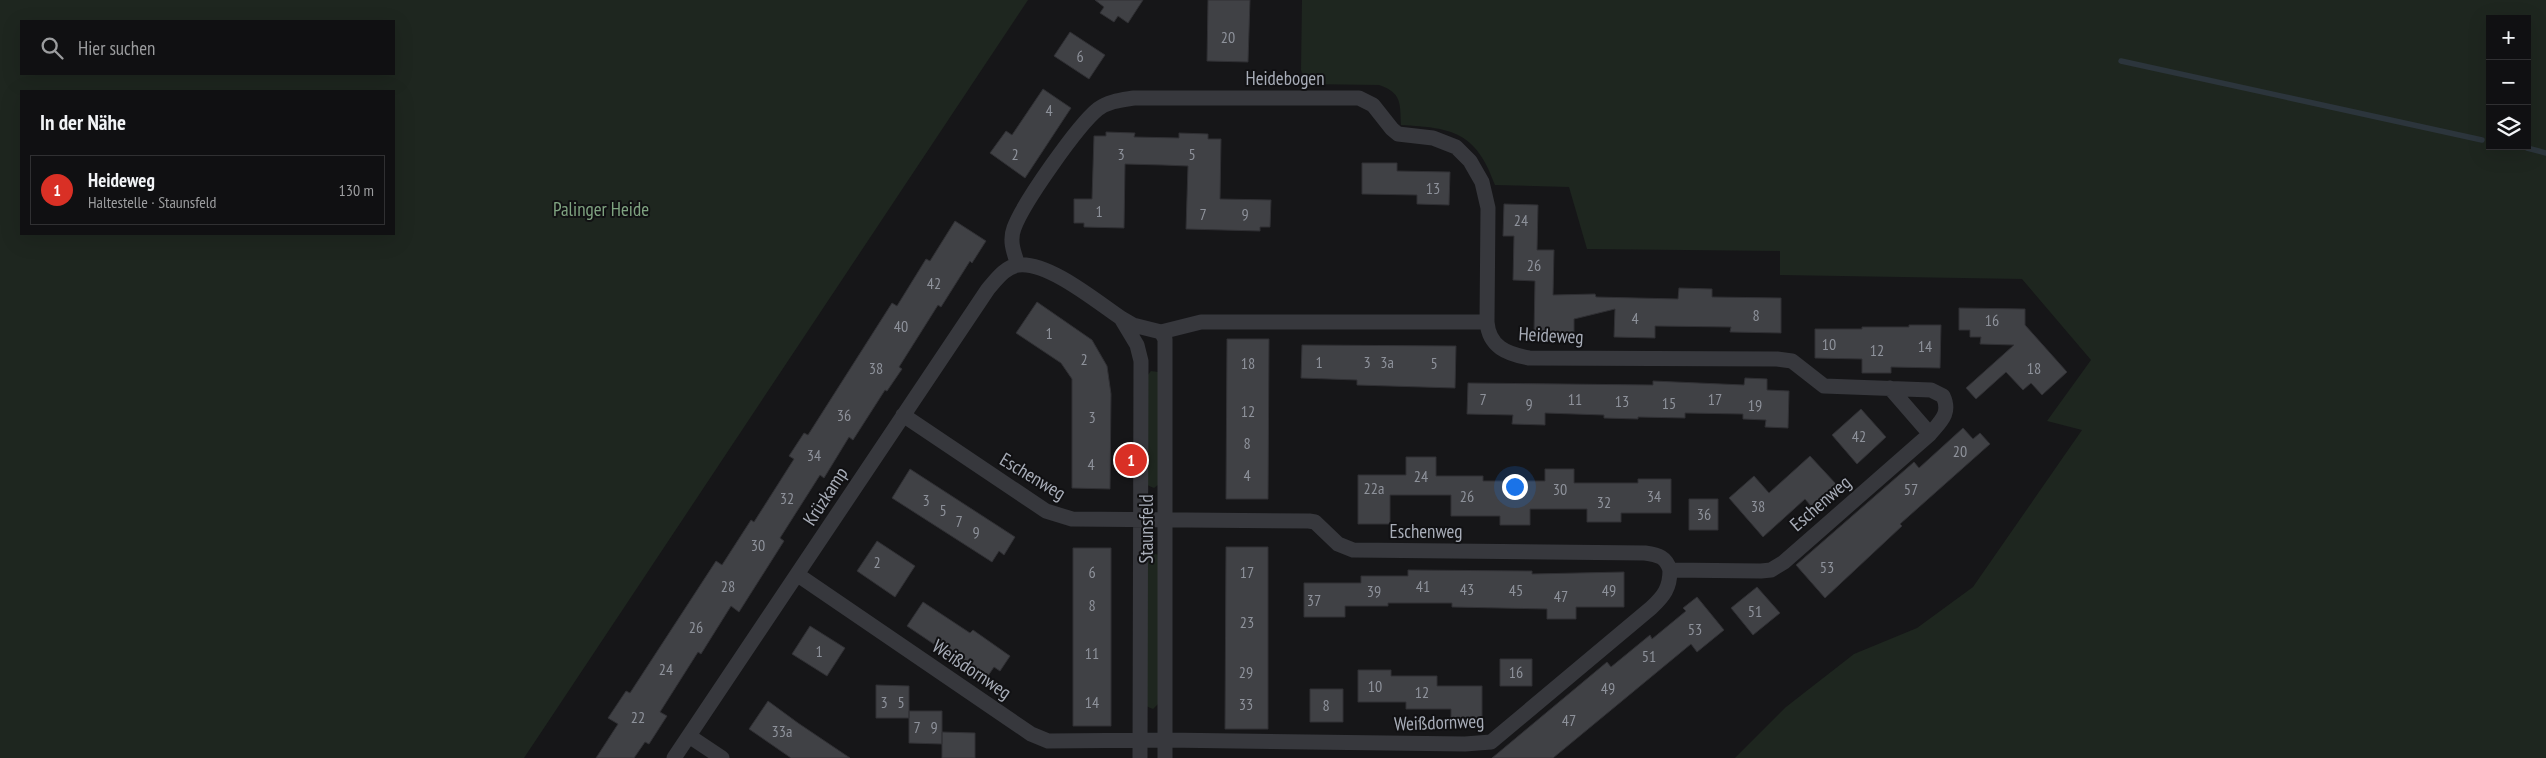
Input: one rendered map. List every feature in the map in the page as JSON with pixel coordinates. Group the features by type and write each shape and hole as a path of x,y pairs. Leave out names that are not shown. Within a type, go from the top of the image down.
{"street":[{"name":"Heidebogen","path":"1018,266 1012,243 1013,229 1028,203 1080,127 1099,109 1115,101 1134,98 1359,98 1373,105 1398,134 1433,138 1456,147 1470,161 1482,182 1488,208 1487,322"},
{"name":"Staunsfeld","path":"1018,266 1032,266 1050,272 1133,325 1161,332 1167,348 1165,758"},
{"name":"Krüzkamp","path":"674,758 988,289 1000,276 1018,266"},
{"name":"Staunsfeld","path":"1121,318 1137,345 1141,360 1140,758"},
{"path":"1161,332 1201,322 1487,322"},
{"name":"Heideweg","path":"1487,322 1488,334 1497,346 1511,354 1529,358 1777,359 1792,362 1824,386 1924,389 1939,392 1947,410 1944,418 1930,434"},
{"path":"1890,388 1930,434"},
{"name":"Eschenweg","path":"903,415 1046,511 1072,519 1312,521 1338,544 1353,550 1645,553 1659,556 1667,561 1670,570 1772,570 1784,562 1930,434"},
{"name":"Weißdornweg","path":"1165,740 1465,744 1491,742 1652,608 1664,596 1669,587 1670,570"},
{"name":"Weißdornweg","path":"798,575 1040,739 1048,742 1140,740"},
{"path":"689,736 722,758"},
{"path":"1140,740 1165,740"}],"green space":[{"name":"Palinger Heide","path":"0,0 1028,0 524,758 0,758"},
{"path":"1302,0 2546,0 2546,758 1735,758 1786,707 1854,654 1917,628 1973,587 2082,430 2047,421 2091,360 2022,279 1780,275 1780,251 1587,249 1569,187 1495,185 1488,167 1480,154 1460,136 1435,128 1401,125 1400,105 1396,95 1387,88 1379,85 1305,84 1301,70"},
{"path":"1151,371 1158,372 1158,485 1154,488 1147,485 1147,376"},
{"path":"1150,552 1159,555 1158,704 1153,709 1146,706 1148,554"}],"building":[{"path":"1095,0 1143,0 1128,23 1118,16 1114,22 1100,13 1104,7"},
{"path":"1208,0 1250,0 1248,62 1207,61"},
{"path":"1070,32 1105,55 1089,79 1054,56"},
{"path":"1043,89 1071,108 1025,178 990,153 1006,131 1012,135"},
{"path":"1106,132 1135,133 1134,137 1179,138 1179,133 1208,134 1208,139 1221,139 1220,199 1271,200 1270,227 1260,227 1260,231 1186,229 1188,166 1125,164 1124,228 1084,227 1084,223 1074,223 1074,199 1092,199 1094,136 1106,136"},
{"path":"1362,163 1397,163 1397,171 1450,172 1449,205 1417,204 1417,195 1362,194"},
{"path":"1504,204 1538,205 1537,250 1554,250 1553,295 1595,294 1596,297 1678,299 1679,288 1712,289 1712,297 1781,298 1781,333 1730,332 1731,327 1655,326 1655,338 1614,337 1615,309 1574,319 1574,334 1534,333 1535,281 1513,280 1514,236 1503,236"},
{"path":"955,221 986,241 972,263 970,261 941,307 938,305 899,367 902,369 887,391 885,390 853,440 849,437 824,478 820,475 780,538 784,541 739,612 731,606 701,654 698,652 660,712 667,716 649,744 645,742 634,758 596,758 618,724 608,718 626,691 630,693 716,561 722,565 751,520 754,522 794,459 789,456 804,433 808,435 892,303 897,306 926,259 930,261"},
{"path":"1037,302 1092,340 1107,366 1111,394 1110,489 1072,488 1072,379 1061,363 1016,333"},
{"path":"1959,308 2025,309 2025,325 2067,372 2042,395 2031,383 2023,390 2006,372 1976,399 1966,388 2014,345 1980,344 1981,337 1970,337 1970,330 1959,330"},
{"path":"1909,325 1941,325 1940,368 1891,367 1891,373 1862,373 1862,359 1815,358 1815,329 1909,327"},
{"path":"1227,339 1269,339 1268,499 1226,499"},
{"path":"1302,345 1456,346 1455,388 1357,385 1357,380 1301,378"},
{"path":"1745,378 1767,379 1767,390 1789,391 1788,428 1765,427 1766,420 1743,419 1743,414 1685,413 1685,418 1638,417 1638,419 1604,418 1604,415 1545,413 1545,425 1512,424 1513,415 1467,414 1468,383 1653,385 1653,381 1744,385"},
{"path":"1861,409 1886,437 1857,464 1832,435"},
{"path":"1963,428 1973,439 1980,433 1990,444 1900,524 1902,526 1825,598 1796,565 1914,462 1919,468"},
{"path":"1810,456 1836,484 1811,506 1805,499 1763,537 1729,498 1754,476 1769,493"},
{"path":"1406,457 1436,457 1436,476 1483,476 1483,481 1545,481 1545,469 1574,469 1574,483 1638,483 1638,479 1671,479 1671,513 1621,513 1621,522 1587,522 1587,509 1530,509 1530,525 1500,525 1500,516 1451,516 1451,495 1390,495 1390,524 1358,524 1358,475 1406,475"},
{"path":"910,469 1015,537 1004,555 999,551 992,562 892,498"},
{"path":"1689,499 1718,499 1718,530 1689,530"},
{"path":"877,541 915,566 895,597 857,571"},
{"path":"1226,547 1268,547 1268,729 1225,729"},
{"path":"1073,548 1111,548 1111,726 1073,726"},
{"path":"1408,570 1532,571 1532,574 1624,572 1624,607 1576,607 1576,619 1547,619 1547,609 1452,607 1452,603 1388,603 1388,606 1345,606 1345,617 1304,617 1304,583 1361,583 1361,576 1408,576"},
{"path":"1757,587 1780,613 1753,635 1731,608"},
{"path":"1697,597 1724,630 1697,652 1691,644 1553,758 1492,758 1607,662 1611,667 1650,635 1652,639 1686,611 1683,608"},
{"path":"923,602 970,633 973,630 1010,656 1000,671 994,667 983,683 956,665 959,661 907,626"},
{"path":"810,626 845,648 827,676 792,654"},
{"path":"1500,659 1532,659 1532,686 1500,686"},
{"path":"1358,670 1391,670 1391,676 1437,676 1437,686 1482,686 1482,718 1451,718 1451,709 1406,709 1406,702 1358,702"},
{"path":"876,685 909,686 909,718 876,718"},
{"path":"1310,689 1343,689 1343,722 1310,722"},
{"path":"768,701 850,758 791,758 749,729"},
{"path":"909,711 942,711 942,744 909,743"},
{"path":"942,732 975,733 975,758 942,758"}],"waterway":[{"path":"2121,61 2482,140"},
{"path":"2531,149 2546,153"}],"place":[{"name":"Heideweg","path":"1131,460"}]}
